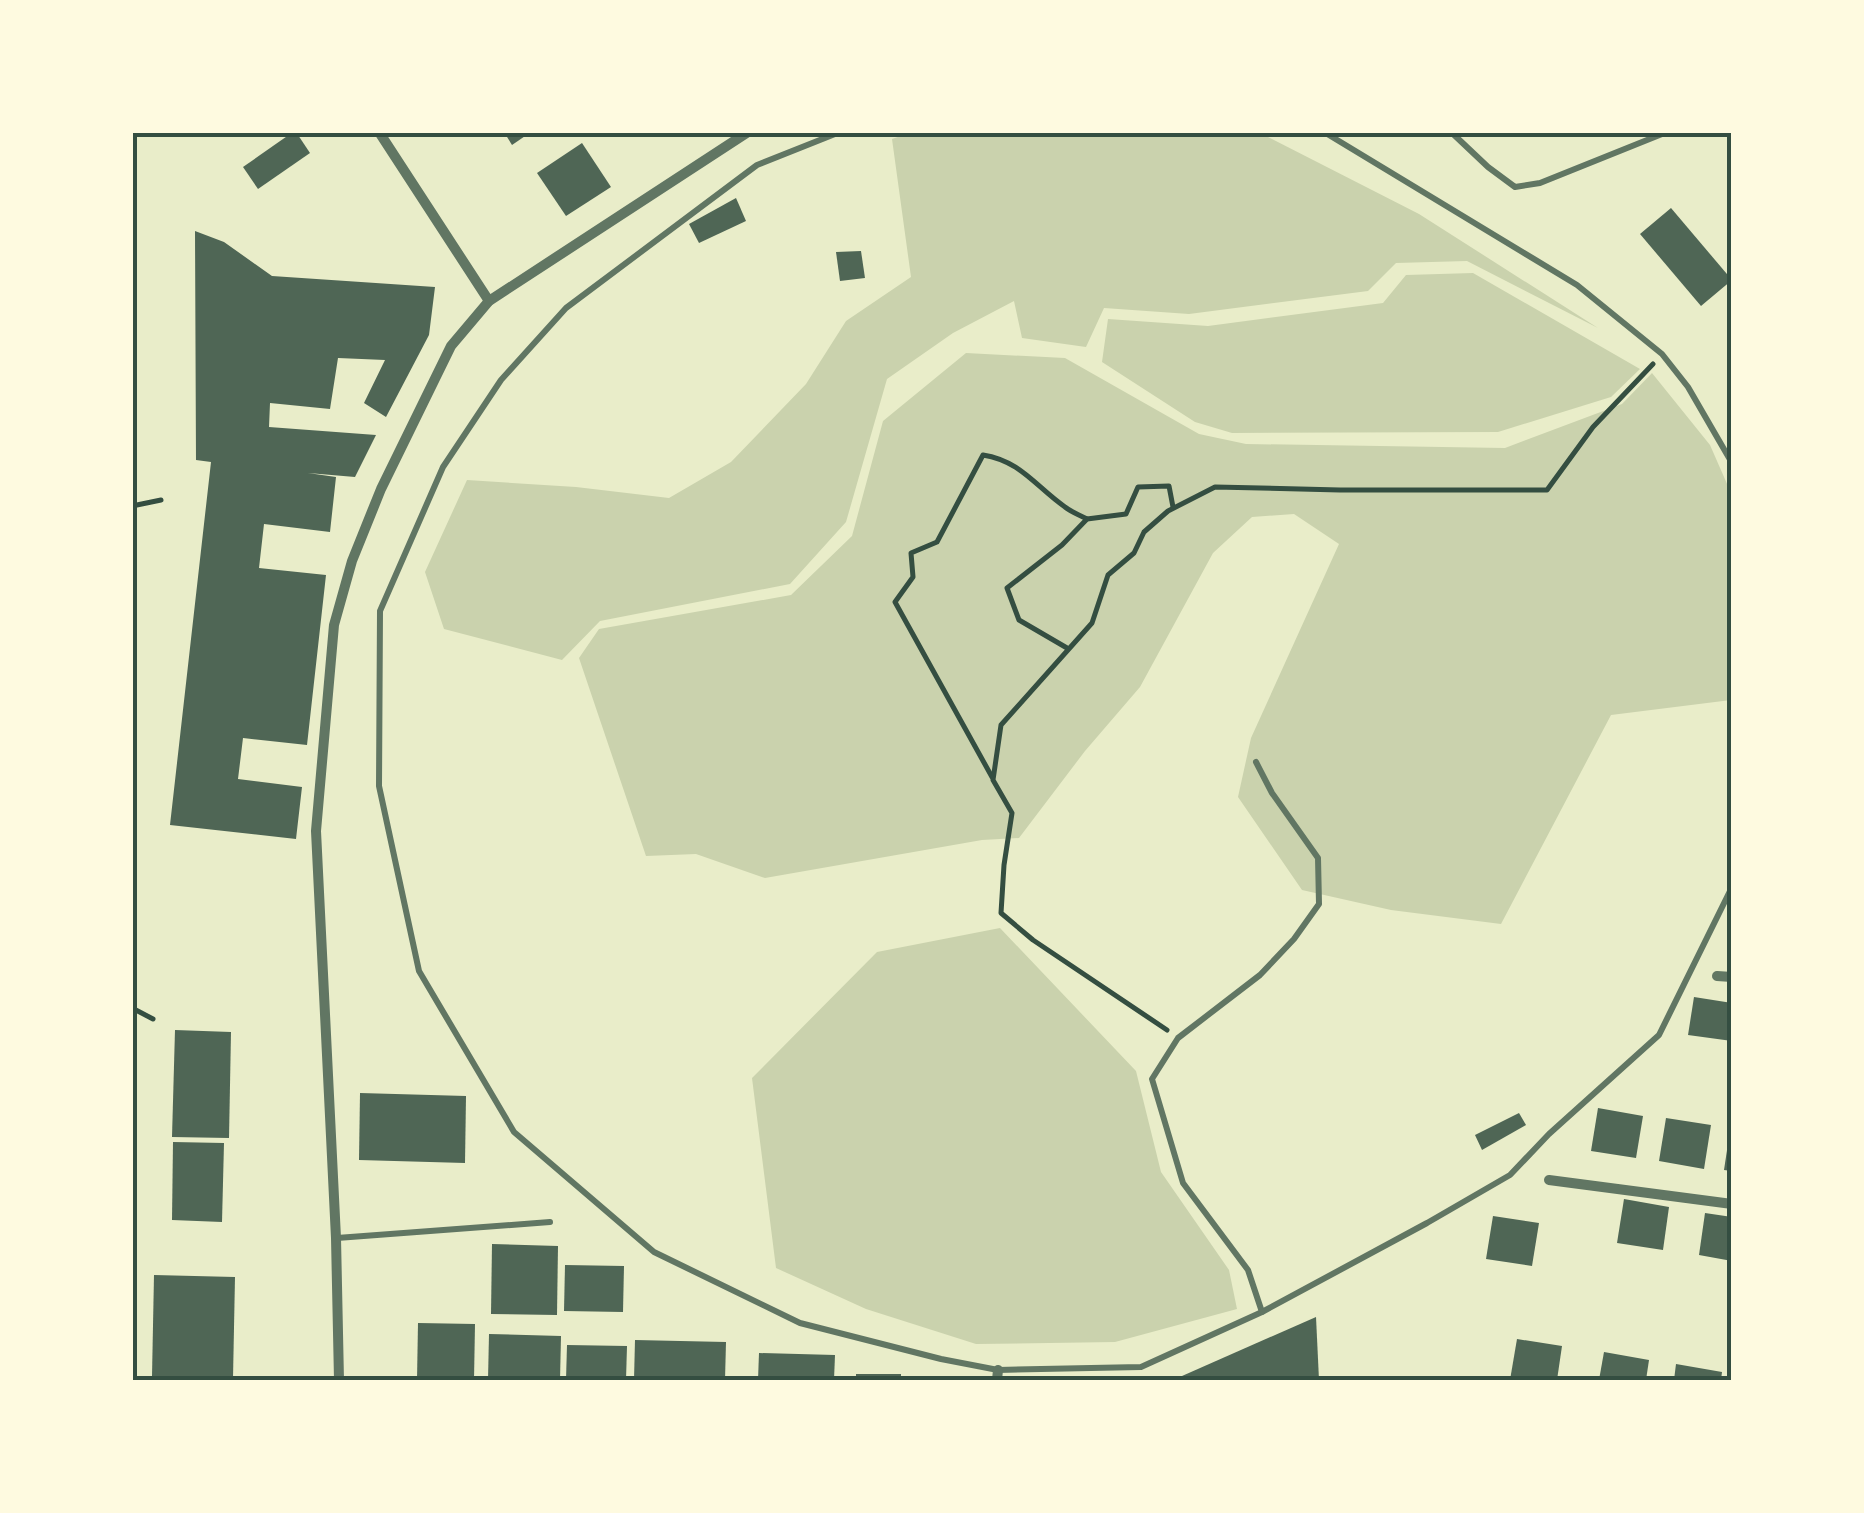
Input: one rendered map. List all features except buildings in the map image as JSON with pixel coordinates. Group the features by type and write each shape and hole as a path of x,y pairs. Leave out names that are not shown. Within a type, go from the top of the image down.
{"street":[{"path":"340,1380 316,831 334,625 352,560 381,490 451,346 489,300 748,132"},
{"path":"384,134 489,300"},
{"path":"1717,976 1732,978"},
{"path":"1549,1180 1732,1204"}],"lane":[{"path":"840,132 757,165 566,308 501,380 443,467 380,611 378,786 419,971 514,1132 654,1252 800,1322 998,1375 1141,1366 1262,1312 1510,1174 1659,1035 1732,887"},
{"path":"1324,132 1578,285 1662,354 1688,387 1732,463"},
{"path":"1451,132 1488,168 1515,186 1540,183 1667,132"},
{"path":"1256,762 1272,793 1318,858 1319,904 1294,939 1260,975 1178,1038 1152,1079 1183,1183 1248,1270 1262,1312"},
{"path":"336,1238 550,1222"}],"path":[{"path":"993,780 1001,724 1092,623 1108,574 1134,553 1144,532 1174,508 1215,487 1547,490 1593,427 1662,354"},
{"path":"1174,508 1169,486 1138,487 1126,514 1086,519 1064,507 1003,458 983,455 937,542 911,553 913,577 895,602 1012,814 1002,912 1033,940 1178,1038"},
{"path":"132,506 161,500"},
{"path":"1068,648 1019,620 1007,588 1062,545 1086,519"},
{"path":"132,1008 153,1019"}],"green space":[{"path":"909,133 1260,133 1419,214 1598,328 1467,261 1396,263 1368,291 1189,314 1104,308 1086,347 1022,338 1014,301 953,333 887,379 846,522 790,584 600,621 562,660 444,629 425,572 467,480 669,498 731,462 806,384 846,321 911,277 892,139"},
{"path":"1473,273 1640,369 1611,397 1498,432 1232,433 1195,422 1102,362 1108,319 1208,326 1383,303 1406,275"},
{"path":"966,353 1065,358 1199,434 1246,444 1505,448 1622,404 1652,373 1710,445 1731,493 1731,700 1611,715 1501,924 1391,910 1302,890 1238,797 1251,738 1339,544 1294,514 1252,517 1213,553 1140,687 1019,838 982,840 765,878 696,854 646,856 579,658 599,629 791,595 852,536 883,421"},
{"path":"1000,928 1136,1071 1161,1172 1229,1270 1237,1309 1115,1342 976,1344 866,1309 776,1268 752,1078 877,952"}]}
